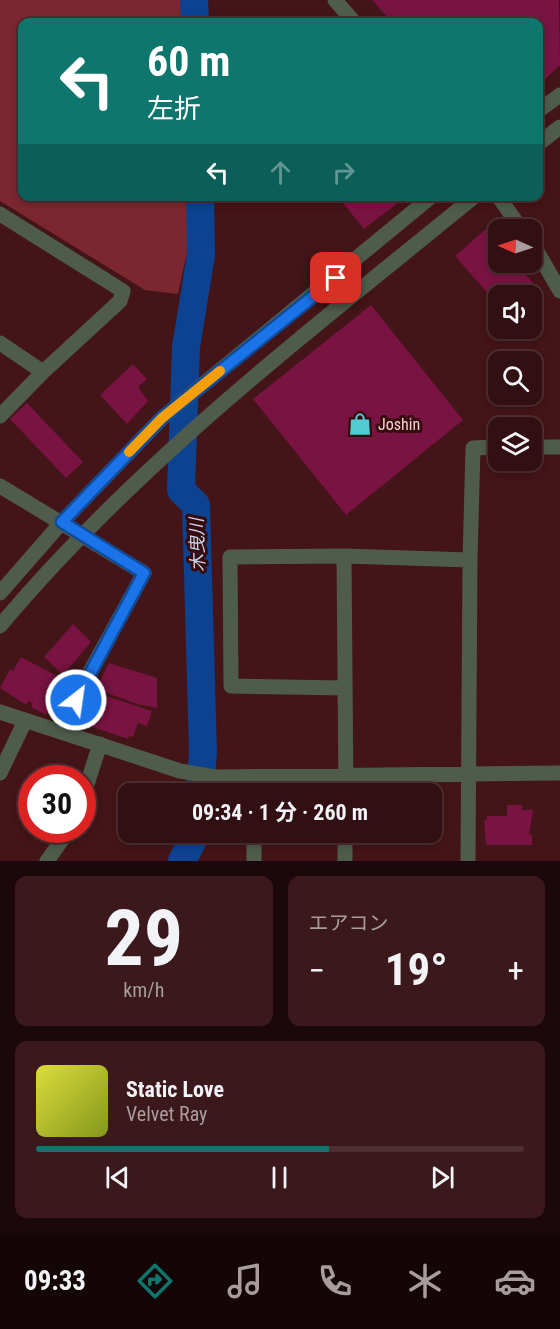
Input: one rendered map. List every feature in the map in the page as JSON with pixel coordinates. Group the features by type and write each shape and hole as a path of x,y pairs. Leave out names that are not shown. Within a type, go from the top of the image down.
{"street":[{"path":"335,0 351,18"},
{"path":"543,107 560,94"},
{"path":"543,140 560,127"},
{"path":"0,593 62,522 162,418 426,201"},
{"path":"0,626 82,536 162,457 228,399 469,201"},
{"path":"502,201 514,219"},
{"path":"0,214 123,291 120,302 43,372 0,416"},
{"path":"542,260 560,291"},
{"path":"0,343 43,372"},
{"path":"468,861 473,448 488,447"},
{"path":"542,447 560,447"},
{"path":"0,486 144,573 58,730"},
{"path":"345,688 231,686 230,557 344,556 470,560"},
{"path":"344,556 346,783"},
{"path":"0,712 195,774 215,777 560,773"},
{"path":"0,773 25,721"},
{"path":"93,765 100,744"},
{"path":"254,777 254,783"},
{"path":"47,861 60,843"},
{"path":"254,843 254,861"},
{"path":"345,843 345,861"}],"shaded area":[{"path":"0,0 180,0 186,18 18,18 18,201 188,201 188,248 178,294 145,290 0,201"}],"building":[{"path":"372,0 559,0 560,65 543,81 543,18 388,18"},
{"path":"341,201 400,201 364,229"},
{"path":"486,229 488,231 488,273 524,273 533,283 531,285 488,285 488,294 455,256"},
{"path":"371,305 463,420 346,515 253,399"},
{"path":"133,364 147,379 138,387 148,401 127,424 100,395"},
{"path":"27,403 83,462 66,478 10,419"},
{"path":"73,624 91,642 63,675 44,657"},
{"path":"21,657 70,683 55,711 48,711 46,715 31,707 33,703 29,701 26,705 0,688 10,669 13,671"},
{"path":"109,663 157,678 157,708 137,704 96,689"},
{"path":"94,692 152,711 147,726 138,723 133,737 129,736 128,739 84,724"},
{"path":"507,805 522,805 522,810 533,810 529,835 532,835 532,845 486,845 484,820 487,820 487,816 507,816"}],"waterway":[{"name":"木曳川","path":"194,0 195,18"},
{"name":"木曳川","path":"200,201 201,255 186,347 181,490 196,505 203,752 201,783"},
{"name":"木曳川","path":"182,861 191,843"}],"slow traffic":[{"path":"129,452 162,418 220,371"}],"place":[{"name":"Joshin","path":"360,424"}],"route":[{"path":"76,700 144,573 62,522 162,418 336,278"}]}
